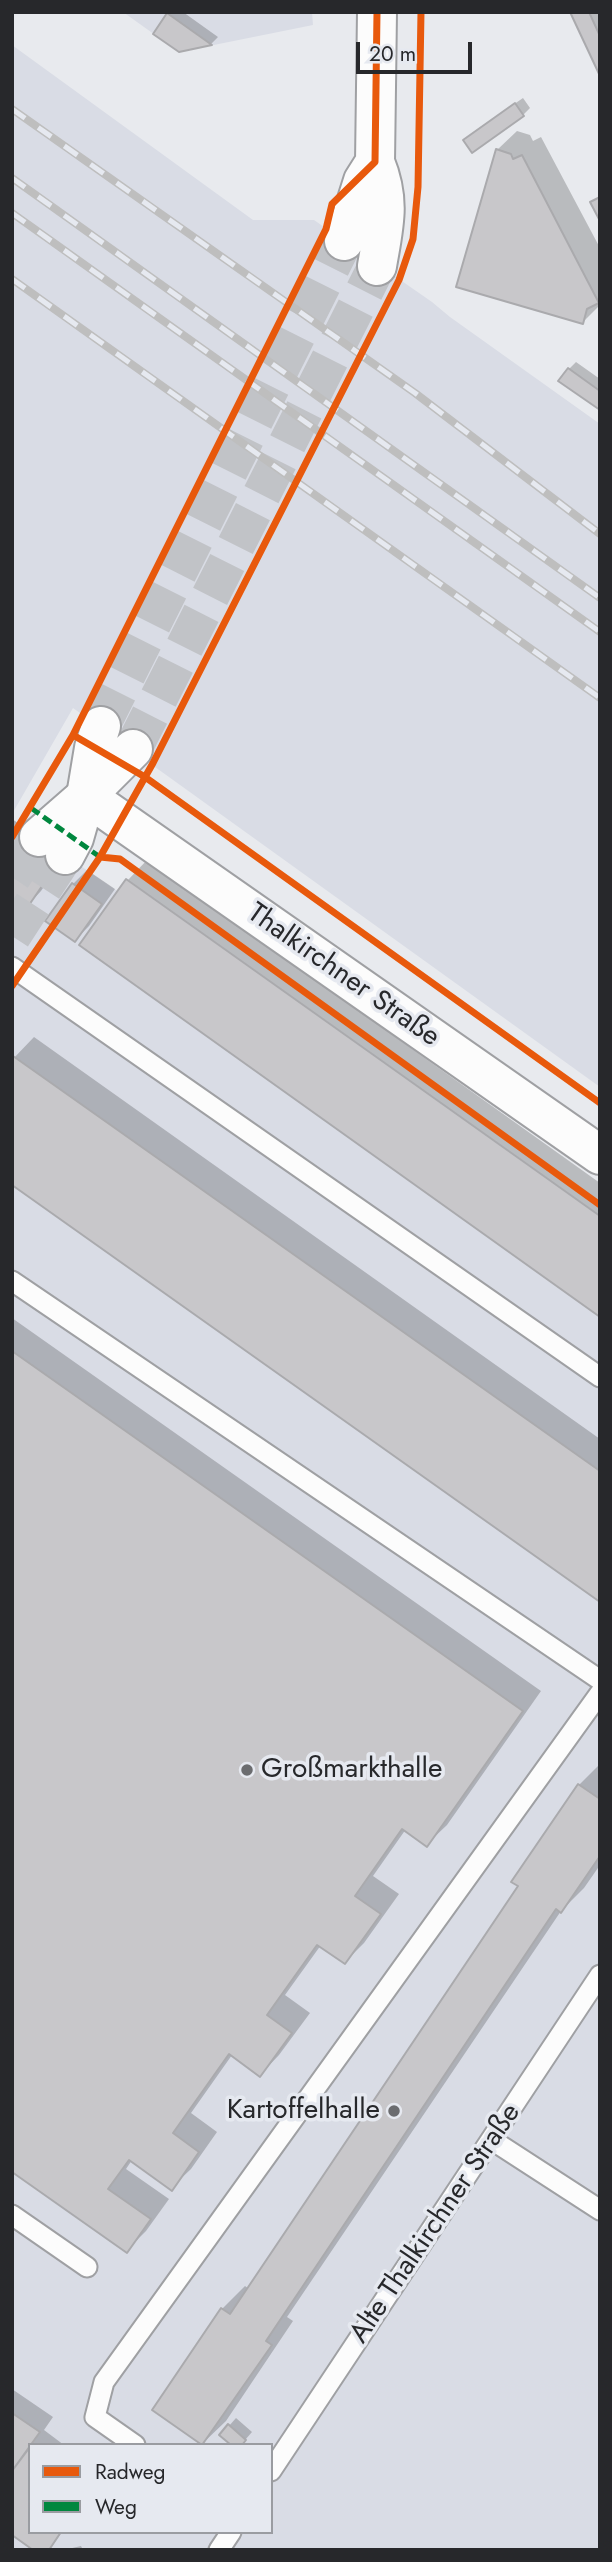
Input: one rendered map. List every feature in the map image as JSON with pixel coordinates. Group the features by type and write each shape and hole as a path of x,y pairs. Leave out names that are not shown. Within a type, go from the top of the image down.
{"street":[{"path":"377,12 375,162 384,184 386,215 377,266"},
{"path":"344,242 363,181 375,162"},
{"path":"86,796 100,726"},
{"path":"52,846 86,796 134,749"},
{"name":"Thalkirchner Straße","path":"86,796 600,1155"}],"lane":[{"path":"12,967 600,1377"},
{"path":"12,1281 600,1680"},
{"path":"132,2443 94,2417 104,2382 600,1693"},
{"name":"Alte Thalkirchner Straße","path":"273,2469 600,1975"},
{"path":"492,2140 600,2210"},
{"path":"12,2215 87,2267"},
{"path":"219,2550 230,2534"}],"shaded area":[{"path":"123,12 312,12 313,25 179,52"},
{"path":"12,45 253,220 314,220 600,424 600,1087 73,708 12,814"},
{"path":"12,819 600,1221 600,2550 12,2550"}],"building":[{"path":"570,12 589,12 600,36 600,76"},
{"path":"167,13 212,45 179,52 153,34"},
{"path":"515,103 524,116 472,153 463,140"},
{"path":"496,149 511,154 513,159 522,155 599,303 587,309 583,324 456,287"},
{"path":"600,197 600,221 590,202"},
{"path":"568,368 600,391 600,410 558,381"},
{"path":"12,842 53,870 27,908 12,898"},
{"path":"126,879 600,1216 600,1317 79,945"},
{"path":"72,883 102,904 75,942 45,921"},
{"path":"13,1056 600,1471 600,1602 12,1185"},
{"name":"Großmarkthalle","path":"12,1351 523,1711 427,1847 402,1829 355,1896 381,1914 345,1964 317,1945 267,2015 292,2033 260,2077 229,2054 173,2133 199,2152 172,2191 129,2160 108,2189 151,2219 127,2253 12,2172"},
{"name":"Kartoffelhalle","path":"578,1784 600,1799 600,1856 561,1913 556,1909 266,2341 272,2345 203,2443 199,2443 152,2410 221,2308 230,2314 518,1886 511,1882"},
{"path":"12,2413 40,2432 32,2443 28,2443 28,2449 12,2471"},
{"path":"228,2424 246,2440 244,2443 229,2443 219,2435"},
{"path":"28,2450 28,2534 60,2534 49,2550 33,2550 12,2535 12,2471"}],"tunnel":[{"path":"101,726 344,241"},
{"path":"133,749 377,266"},
{"path":"12,877 39,837"},
{"path":"12,936 65,855"}],"railway":[{"path":"12,109 415,393 600,534"},
{"path":"12,178 600,598"},
{"path":"12,213 600,632"},
{"path":"12,279 600,698"}],"marked path":[{"path":"31,808 100,857"}],"cycle path":[{"path":"12,837 73,735 326,229 332,204 375,162 377,12"},
{"path":"12,986 100,857 153,763 399,280 413,239 418,187 421,12"},
{"path":"73,735 145,777 600,1103"},
{"path":"100,857 120,859 600,1205"}],"place":[{"name":"Großmarkthalle","path":"247,1770"},
{"name":"Kartoffelhalle","path":"394,2111"}]}
